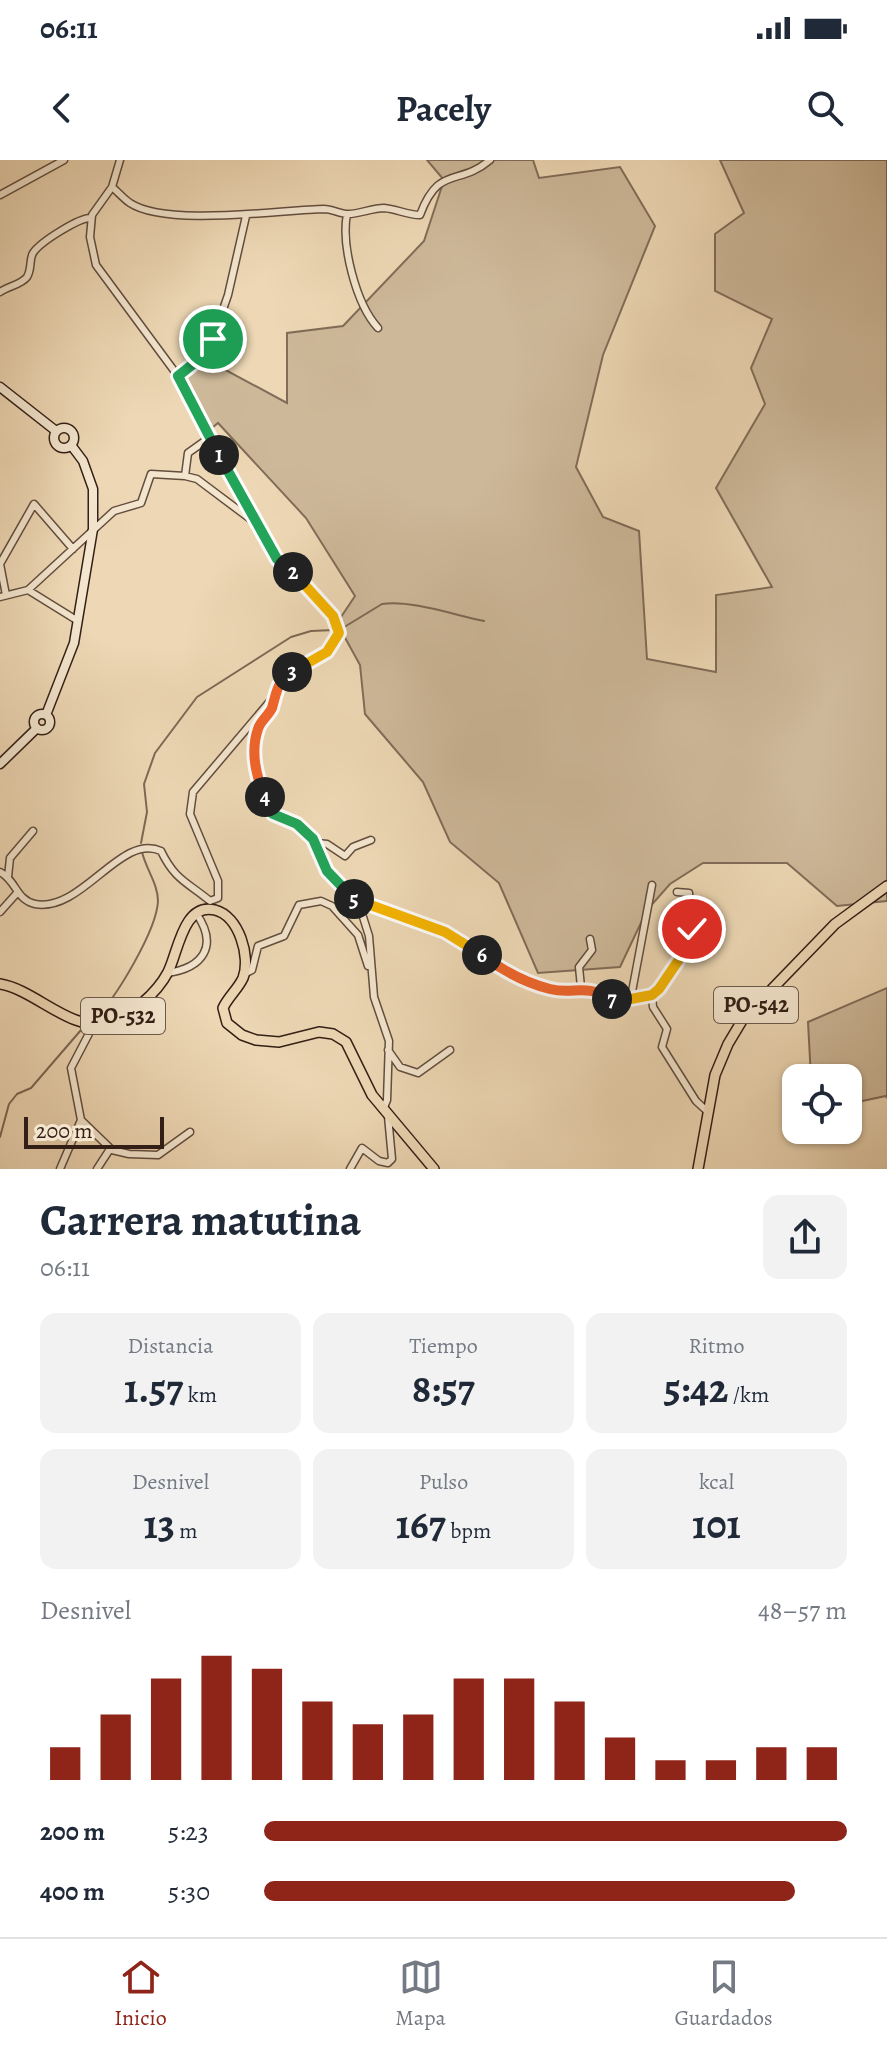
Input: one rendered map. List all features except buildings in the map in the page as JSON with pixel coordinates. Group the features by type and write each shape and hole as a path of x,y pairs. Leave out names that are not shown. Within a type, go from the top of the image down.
{"main road":[{"name":"PO-542","path":"698,1169 715,1075 743,1019 835,924 887,886"},
{"path":"196,913 215,910 231,920 244,952 244,974 223,1008 227,1023 242,1035 262,1042 279,1042 319,1032 339,1037 350,1046 368,1090 434,1169"},
{"name":"PO-532","path":"0,984 17,988 74,1019 94,1024 106,1023 126,1014 146,998 167,973 183,931 196,913"}],"street":[{"path":"0,195 64,160"},
{"path":"0,872 8,877 17,893 38,905 66,901 96,876 146,847 161,851 171,871 184,884 210,901 218,898 218,881 204,841 192,821 191,799 236,738 271,700 287,674 327,652 339,633 336,620 299,575 277,559 178,376 96,265 90,237 91,218 112,187 120,160"},
{"path":"112,187 132,204 152,212 246,216 272,210 298,213 323,209 347,214 385,208 420,215 434,186 450,177 480,168 490,160"},
{"path":"347,214 345,227 357,292 363,308 378,328"},
{"path":"178,376 210,347 228,295 246,216"},
{"path":"0,292 29,275 31,256 38,246 81,218 91,218"},
{"path":"0,387 56,431"},
{"path":"61,428 71,430 74,439 71,445 58,447 54,441 56,431 61,428"},
{"path":"185,476 188,453 209,438"},
{"path":"0,764 37,728 34,719 38,715 46,715 60,685 78,621 93,529 93,489 83,461 71,445"},
{"path":"73,549 34,504 0,564 3,596 28,590 73,549 93,529 114,511 141,503 151,474 197,479 259,525"},
{"path":"28,590 78,621"},
{"path":"271,700 271,709 258,728 256,775 273,814 297,824 317,843 327,871 358,901 445,932 499,968 528,982 554,990 581,987 615,1000 652,995 678,961 694,922 689,893 677,892"},
{"path":"8,877 10,858 33,831"},
{"path":"317,843 327,844 345,856 353,847 371,840"},
{"path":"631,997 652,885"},
{"path":"0,912 17,893"},
{"path":"244,974 252,970 258,946 284,936 299,905 321,901 332,906 358,935 371,972"},
{"path":"350,1169 362,1148 381,1163 390,1161 393,1152 386,1113 388,1035 374,997 369,936 358,901"},
{"path":"167,973 196,965 203,956 206,941 196,913"},
{"path":"581,987 579,967 592,950 590,939"},
{"path":"652,995 653,1007 667,1029 662,1047 696,1101 708,1112"},
{"path":"94,1024 70,1071 81,1120 110,1149 120,1153 158,1155 190,1132"},
{"path":"388,1049 400,1067 418,1073 450,1050"},
{"path":"60,1169 81,1120"},
{"path":"97,1169 110,1149"}],"shaded area":[{"path":"427,160 533,160 539,178 620,167 655,226 603,355 576,467 603,517 639,531 647,659 716,672 716,595 772,587 716,488 765,404 751,368 772,319 715,291 715,234 744,213 720,160 887,160 887,901 837,906 787,863 703,863 670,884 647,910 620,967 538,973 499,883 450,842 423,782 365,714 360,665 337,623 355,596 306,518 218,423 206,433 178,376 196,354 287,403 287,333 343,326 424,241 444,180"},
{"path":"887,988 887,1098 862,1101 862,1064 810,1064 808,1022"}],"waterway":[{"path":"341,629 382,604 394,603 484,621"},
{"path":"141,843 147,812 144,784 155,753 197,697 291,637 311,631 334,630"},
{"path":"95,1018 114,996 134,963 156,913 157,895 142,852"},
{"path":"0,1137 9,1104 17,1094 31,1088 81,1030"}],"route":[{"path":"213,339 207,353 178,376 206,433 277,559 299,575 322,607 336,620 339,633 327,652 287,674 271,700 271,709 258,728 256,775 273,814 297,824 313,839 319,846 327,871 354,900 445,932 499,968 554,990 581,987 620,1001 652,995 678,961 692,929"}]}
